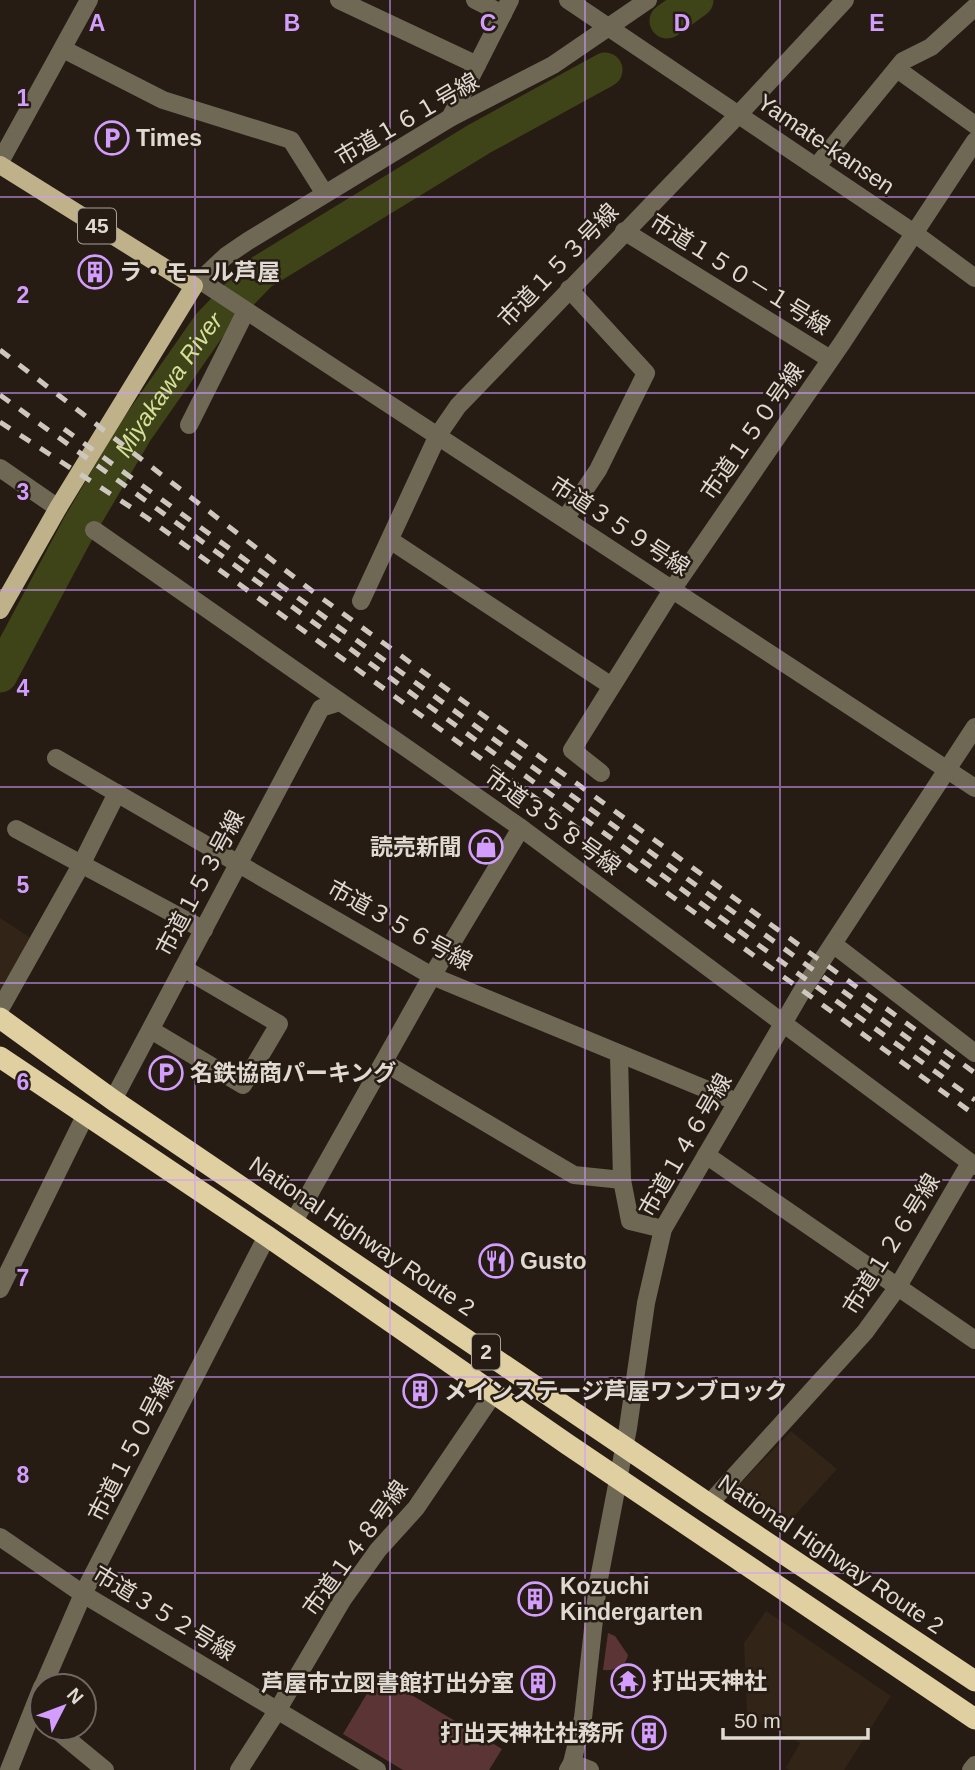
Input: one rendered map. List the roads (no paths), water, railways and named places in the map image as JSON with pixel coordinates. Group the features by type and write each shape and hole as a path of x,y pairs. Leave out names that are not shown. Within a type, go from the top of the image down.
{"highway":[{"name":"National Highway Route 2","path":"0,1018 113,1100 975,1682"},
{"name":"2","path":"0,1057 975,1719"}],"main road":[{"name":"45","path":"0,164 198,284"},
{"path":"0,610 58,508 198,284"}],"street":[{"path":"0,164 89,0"},
{"path":"339,0 372,8 477,65"},
{"path":"450,118 506,7 475,0"},
{"path":"568,0 617,32"},
{"name":"市道１６１号線","path":"198,284 226,256 248,241 450,118 617,32 649,0"},
{"name":"市道１５３号線","path":"361,601 438,435 458,406 845,0"},
{"path":"817,167 903,61 931,47 975,7"},
{"name":"Yamate-kansen","path":"617,32 914,233 975,278"},
{"path":"63,49 163,100 291,140 325,194"},
{"path":"897,69 975,124"},
{"name":"市道１５０号線","path":"601,773 572,750 610,685 975,141"},
{"name":"市道１５０－１号線","path":"624,231 830,359"},
{"name":"市道３５９号線","path":"198,284 221,294 975,788"},
{"path":"565,519 598,470 646,373 569,289"},
{"path":"189,425 242,308"},
{"path":"0,468 58,508"},
{"name":"市道３５８号線","path":"94,530 521,828 972,1164"},
{"path":"390,540 610,685"},
{"name":"市道１５３号線","path":"113,1100 321,708 340,702"},
{"name":"市道１４６号線","path":"570,1766 583,1718 598,1584 646,1303 663,1229 802,991 975,727"},
{"name":"市道３５６号線","path":"56,758 432,975 737,1102"},
{"path":"0,1009 117,793"},
{"path":"295,1222 432,975 521,828"},
{"path":"16,829 204,930"},
{"path":"833,944 975,1053"},
{"path":"151,1030 243,1085 279,1024 183,968"},
{"path":"619,1054 622,1180 630,1221 663,1229"},
{"path":"385,1063 574,1175 622,1180"},
{"path":"0,1289 86,1114"},
{"path":"706,1155 975,1340"},
{"name":"市道１２６号線","path":"709,1504 865,1332 897,1288 972,1164"},
{"name":"市道１５０号線","path":"49,1672 83,1594 267,1236"},
{"name":"市道１４８号線","path":"239,1770 343,1599 378,1550 416,1508 494,1393"},
{"name":"市道３５２号線","path":"0,1537 83,1594 377,1770"},
{"name":"市道１５０号線","path":"9,1770 28,1732"},
{"path":"71,1742 105,1770"},
{"path":"971,1770 975,1765"},
{"path":"570,1766 590,1770"}],"waterway":[{"name":"Miyakawa River","path":"667,21 696,0"},
{"name":"Miyakawa River","path":"0,675 79,527 135,432 209,326 260,273 479,139 605,70"}],"railway":[{"path":"0,350 316,594 975,1073"},
{"path":"0,395 975,1100"},
{"path":"0,422 146,517 975,1115"},
{"path":"64,429 955,1072"}],"place":[{"name":"Times","path":"112,138"},
{"name":"ラ・モール芦屋","path":"95,272"},
{"name":"読売新聞","path":"486,847"},
{"name":"名鉄協商パーキング","path":"166,1073"},
{"name":"Gusto","path":"496,1261"},
{"name":"メインステージ芦屋ワンブロック","path":"420,1391"},
{"name":"Kozuchi Kindergarten","path":"535,1599"},
{"name":"打出天神社","path":"628,1681"},
{"name":"芦屋市立図書館打出分室","path":"538,1683"},
{"name":"打出天神社社務所","path":"649,1733"}]}
